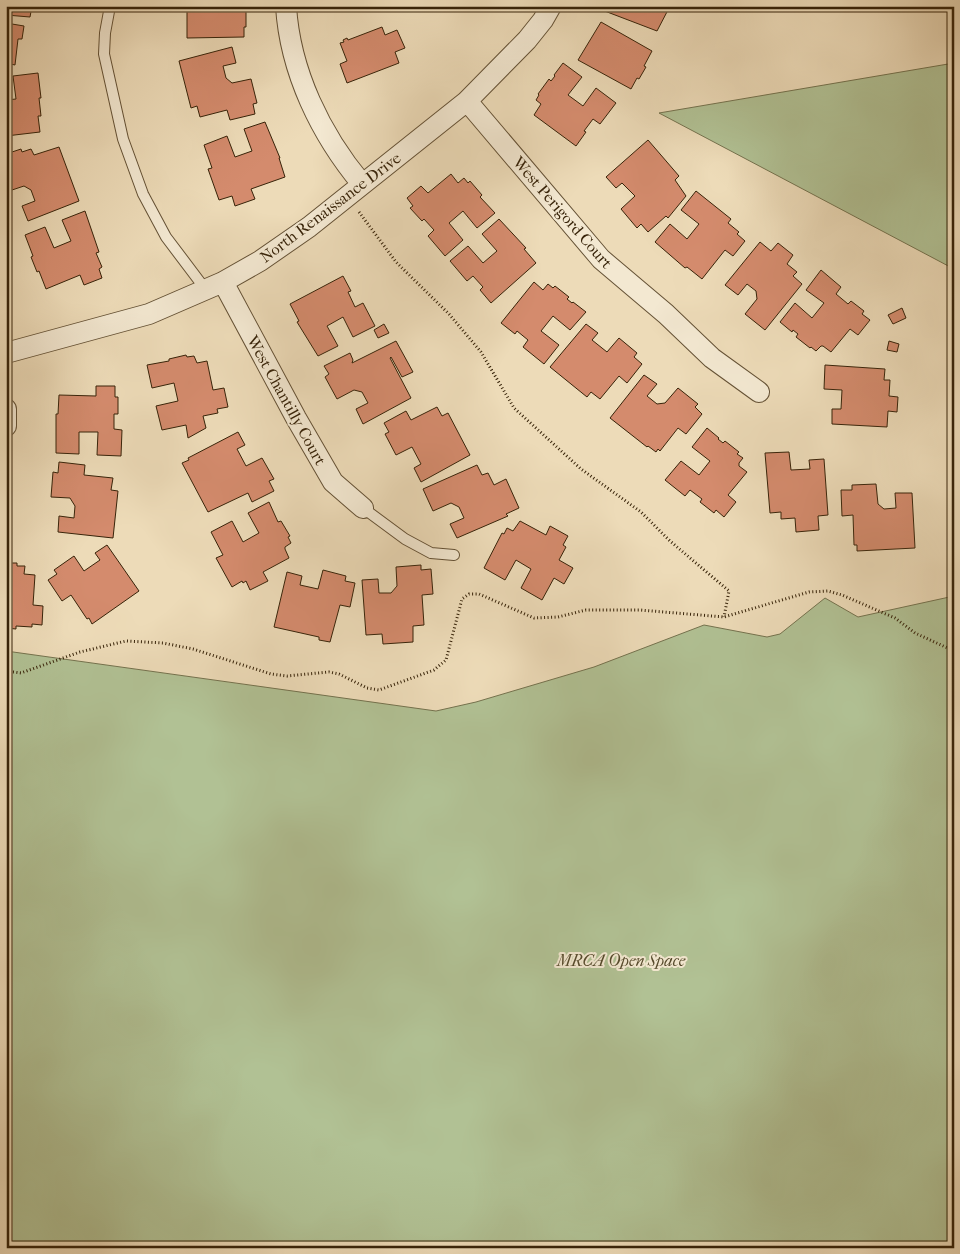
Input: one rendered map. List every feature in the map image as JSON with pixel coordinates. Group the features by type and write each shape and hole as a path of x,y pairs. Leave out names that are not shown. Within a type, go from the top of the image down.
{"street":[{"path":"286,6 287,23 293,53 313,108 341,159 354,190"},
{"name":"North Renaissance Drive","path":"6,353 149,314 215,286 284,245 467,101 527,40 543,20 551,6"},
{"name":"West Perigord Court","path":"467,101 601,259 666,314 712,358 759,392"},
{"name":"West Chantilly Court","path":"215,286 333,482 363,508"},
{"path":"6,409 6,426"}],"lane":[{"path":"110,6 105,32 104,54 123,139 142,194 166,237 215,286"},
{"path":"363,508 411,543 432,553 454,555"}],"path":[{"path":"354,190 396,262 449,314 481,352 514,408 581,469 641,512 670,542 729,591 724,617"},
{"path":"6,671 21,673 80,652 126,641 163,643 193,649 272,674 287,676 329,672 339,674 367,688 379,690 434,670 446,660 462,599 469,594 479,594 534,618 558,617 586,610 640,610 724,617 809,592 828,591 896,618 915,633 954,651"}],"green space":[{"path":"954,63 954,269 659,113"},
{"name":"MRCA Open Space","path":"954,596 954,1248 6,1248 6,651 436,711 476,702 594,667 704,625 767,637 780,634 825,598 858,617"}],"building":[{"path":"6,6 32,6 30,17 6,15"},
{"path":"187,6 246,6 244,37 187,38"},
{"path":"604,6 668,6 669,8 657,31 602,10"},
{"path":"601,22 652,51 644,66 646,67 631,89 578,60"},
{"path":"6,23 24,26 22,39 18,39 15,65 6,63"},
{"path":"382,27 385,35 397,30 405,48 395,52 399,63 347,83 340,64 347,61 340,43 344,42 343,40 347,38 348,40"},
{"path":"232,47 236,63 223,66 226,78 232,83 251,79 257,103 253,104 255,114 230,120 227,110 200,117 197,106 191,108 179,61"},
{"path":"563,63 582,77 568,95 583,106 596,88 616,103 600,124 593,119 576,146 534,115 541,104 536,100 538,94 549,79 551,81"},
{"path":"38,73 41,98 39,98 41,116 38,116 40,132 6,136 6,100 16,99 13,76"},
{"path":"265,122 280,158 285,177 251,189 255,199 235,206 232,196 219,200 208,169 212,168 204,145 227,136 235,157 252,151 244,129"},
{"path":"648,140 679,176 675,180 686,196 668,218 666,216 648,232 641,224 637,228 621,209 635,196 622,183 616,188 606,177"},
{"path":"59,147 79,201 28,221 22,206 35,201 31,190 24,186 6,192 6,154 21,149 22,152 31,149 34,155"},
{"path":"451,174 458,183 464,178 468,183 470,181 482,195 480,197 495,213 477,228 463,211 449,223 463,240 445,256 428,236 434,230 410,208 413,206 407,198 421,186 428,193"},
{"path":"696,191 731,219 728,223 739,232 737,234 745,241 733,256 725,250 702,279 687,267 685,268 655,242 670,224 687,239 699,224 681,210"},
{"path":"85,211 99,252 96,253 102,267 99,269 102,278 84,285 80,275 46,289 31,257 33,256 25,235 45,227 54,248 71,241 62,220"},
{"path":"499,219 526,248 524,249 536,263 491,303 480,290 483,287 473,276 467,281 450,261 468,246 483,263 497,251 482,234"},
{"path":"760,242 771,251 778,243 793,255 787,264 797,272 793,276 802,284 765,330 745,314 757,299 756,291 747,284 738,295 725,285"},
{"path":"821,270 841,287 836,294 848,304 851,301 864,311 862,314 870,320 858,335 850,329 831,352 823,346 816,351 810,348 796,337 798,334 793,330 792,332 780,322 795,303 812,318 824,303 806,290"},
{"path":"343,276 351,291 348,292 355,307 363,303 375,326 353,337 343,317 327,326 338,346 318,356 297,322 299,321 290,304"},
{"path":"534,282 543,290 548,284 553,288 555,286 569,297 567,299 586,312 570,330 553,316 541,331 559,345 544,364 523,347 528,340 517,331 515,334 501,323"},
{"path":"902,308 906,318 893,324 888,315"},
{"path":"384,324 389,333 378,338 374,330"},
{"path":"586,324 598,333 592,340 607,352 619,338 637,353 634,357 642,364 627,383 619,376 600,399 591,392 587,397 550,367"},
{"path":"396,341 413,372 402,377 390,358 411,398 363,424 356,409 368,403 362,392 354,390 337,399 325,377 329,374 324,366 350,353 353,360 352,363"},
{"path":"889,341 899,344 897,352 887,350"},
{"path":"186,355 187,357 194,356 197,363 207,361 213,390 224,388 228,407 217,409 218,413 203,416 206,428 188,438 186,425 162,430 156,406 178,401 174,383 152,388 147,365 169,361 169,359"},
{"path":"825,365 885,369 884,380 890,380 889,396 898,397 897,412 888,411 887,427 832,424 832,409 841,409 842,390 824,389"},
{"path":"644,375 657,384 647,396 657,404 665,403 678,388 698,404 695,407 702,414 686,434 678,428 660,451 658,449 656,452 610,418"},
{"path":"96,386 115,386 115,397 118,397 118,414 114,414 114,429 122,430 121,456 97,455 98,432 79,432 79,454 56,453 56,414 58,414 59,395 96,396"},
{"path":"437,407 442,416 448,413 470,455 421,482 414,468 421,464 412,447 396,455 385,434 389,432 384,423 406,411 411,420"},
{"path":"707,428 723,443 725,441 739,452 737,454 743,458 739,466 747,472 728,495 736,502 724,517 716,510 714,513 700,502 702,499 690,490 685,496 665,480 681,461 699,475 710,461 692,447"},
{"path":"238,432 245,445 237,449 246,466 262,458 274,479 269,481 274,491 252,502 248,493 208,512 182,463"},
{"path":"789,452 791,470 810,469 809,460 824,459 828,515 818,516 819,530 796,532 795,518 781,519 781,512 770,513 765,453"},
{"path":"59,462 85,465 84,475 113,478 111,490 118,491 113,538 58,532 59,516 74,518 75,506 70,498 51,497 53,472 58,473"},
{"path":"477,465 482,475 488,473 494,485 506,479 519,508 506,514 508,516 457,538 450,524 464,518 459,507 451,503 433,511 423,489"},
{"path":"876,484 878,504 884,509 896,508 895,493 912,493 915,548 857,551 857,545 854,545 853,515 842,516 841,490 852,490 852,485"},
{"path":"269,502 278,522 281,521 290,536 288,537 291,543 285,547 289,558 263,572 268,581 250,590 246,581 243,583 242,581 232,587 216,558 223,555 211,532 232,521 243,542 259,533 248,513"},
{"path":"520,521 546,535 550,526 568,536 563,545 566,547 559,560 573,568 564,584 554,578 542,600 521,588 531,569 516,560 505,580 484,568 502,533 504,534 507,528 513,531"},
{"path":"107,545 139,591 92,624 71,595 62,601 48,580 57,574 54,570 74,556 84,571 100,560 95,553"},
{"path":"6,563 17,563 17,566 25,566 24,574 35,575 33,605 43,606 42,625 32,624 32,627 16,626 16,629 6,628"},
{"path":"421,565 421,570 431,569 433,594 422,595 424,625 413,626 413,642 383,644 382,634 366,635 362,580 378,579 379,593 391,593 397,586 396,567"},
{"path":"323,570 346,576 345,581 355,583 350,607 340,605 330,642 319,640 319,637 274,627 287,572 302,576 300,585 318,589"}]}
